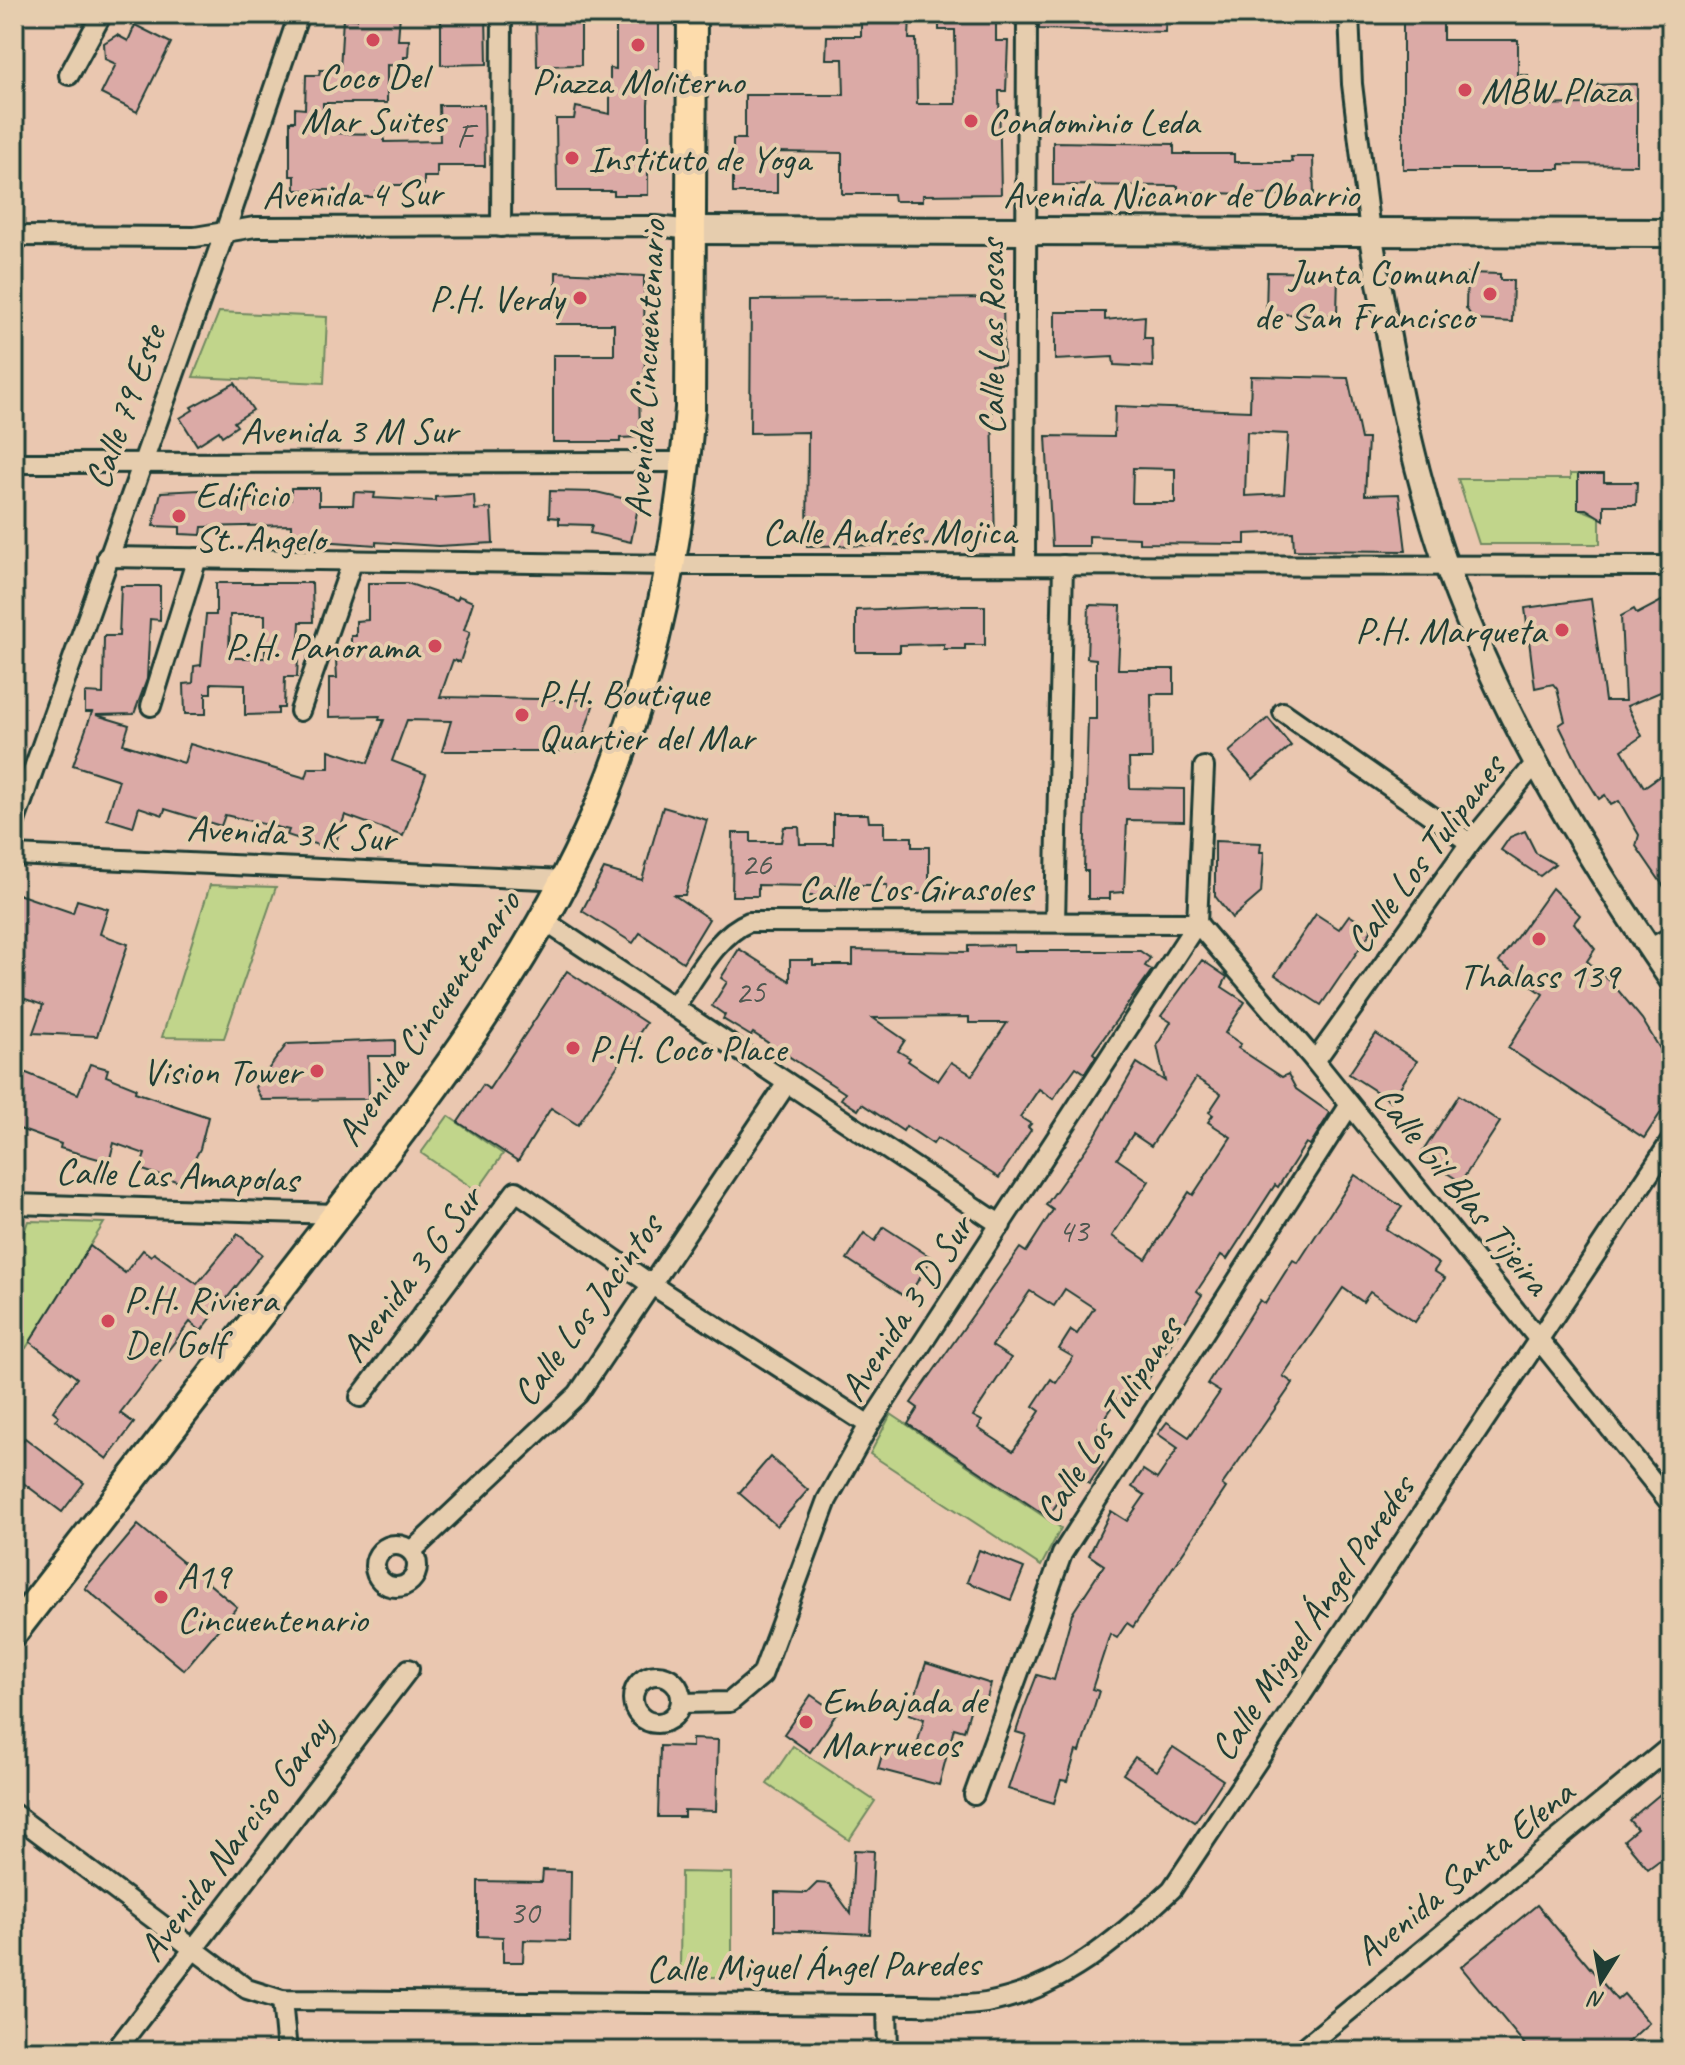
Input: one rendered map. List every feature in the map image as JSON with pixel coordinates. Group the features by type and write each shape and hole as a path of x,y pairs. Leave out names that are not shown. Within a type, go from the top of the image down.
{"main road":[{"name":"Avenida Cincuentenario","path":"14,1631 337,1214 504,986 565,880 606,792 638,701 672,565 685,462 690,408 692,14"},
{"name":"Avenida Nicanor de Obarrio","path":"691,230 1671,233"}],"street":[{"path":"69,75 102,14"},
{"name":"Calle 79 Este","path":"14,824 139,466 225,232 299,14"},
{"path":"501,227 502,14"},
{"name":"Calle Las Rosas","path":"1025,565 1027,14"},
{"path":"1349,14 1352,84 1370,232 1401,402 1447,566 1497,689 1534,765 1671,980"},
{"name":"Avenida 4 Sur","path":"14,236 195,237 255,227 656,226 691,230"},
{"name":"Avenida 3 M Sur","path":"14,463 139,466 685,462"},
{"name":"Calle Andrés Mojica","path":"107,557 672,565 1671,566"},
{"path":"151,706 197,558"},
{"path":"300,711 353,560"},
{"path":"1055,922 1063,565"},
{"path":"1283,712 1470,843"},
{"name":"Calle Los Tulipanes","path":"1315,1061 1470,843 1534,765"},
{"path":"1197,923 1204,767"},
{"name":"Avenida 3 K Sur","path":"14,855 565,880"},
{"path":"543,920 1001,1225"},
{"name":"Calle Los Girasoles","path":"674,1007 724,939 734,928 749,922 1197,923"},
{"name":"Calle Gil Blas Tijeira","path":"1197,923 1315,1061 1671,1504"},
{"name":"Avenida 3 D Sur","path":"681,1703 730,1702 762,1675 827,1500 869,1425 1197,923"},
{"path":"1649,949 1671,937"},
{"name":"Calle Los Jacintos","path":"412,1551 578,1394 787,1083"},
{"name":"Calle Los Tulipanes","path":"974,1795 1062,1554 1349,1106"},
{"name":"Calle Miguel Ángel Paredes","path":"14,1814 247,1989 282,2000 887,2005 986,2003 1037,1986 1119,1939 1172,1889 1671,1141"},
{"name":"Avenida 3 G Sur","path":"360,1397 516,1191 652,1285"},
{"name":"Calle Las Amapolas","path":"14,1204 337,1214"},
{"path":"652,1285 869,1425"},
{"name":"Avenida Narciso Garay","path":"115,2051 409,1669"},
{"name":"Avenida Santa Elena","path":"1300,2051 1671,1746"},
{"path":"282,2000 287,2051"},
{"path":"887,2005 888,2051"}],"green space":[{"path":"219,312 327,317 324,383 193,377"},
{"path":"1570,474 1578,474 1578,508 1600,517 1600,544 1479,544 1458,479 1570,479"},
{"path":"210,885 276,887 224,1038 162,1037"},
{"path":"448,1116 503,1154 477,1191 421,1153"},
{"path":"28,1221 104,1223 26,1348 14,1345 14,1262"},
{"path":"891,1414 1061,1528 1041,1566 870,1454"},
{"path":"793,1746 875,1801 849,1840 767,1784"},
{"path":"681,1872 732,1873 732,1977 680,1977"}],"building":[{"path":"358,14 400,14 398,40 409,40 408,57 404,57 404,66 387,65 387,103 323,103 323,133 384,134 384,142 440,141 439,105 484,105 485,166 437,166 437,177 424,177 424,185 383,185 383,191 376,191 376,197 338,197 338,190 295,190 295,176 290,176 290,121 295,121 295,108 305,109 306,75 319,75 320,70 340,70 343,18 357,19"},
{"path":"441,14 486,14 487,64 441,65"},
{"path":"536,14 581,14 581,65 537,66"},
{"path":"616,14 653,14 653,22 659,22 659,69 651,69 648,104 648,195 614,195 614,191 557,191 556,119 574,119 576,107 610,114 610,68 616,69"},
{"path":"861,14 910,14 909,39 916,39 917,104 956,104 955,30 939,30 939,14 996,14 996,41 1008,41 1006,91 999,91 1001,194 923,195 923,201 894,201 893,194 842,194 842,153 777,152 777,193 733,193 733,139 745,139 745,95 844,95 843,59 826,59 827,36 861,36"},
{"path":"1039,14 1166,14 1165,32 1039,29"},
{"name":"MBW Plaza","path":"1403,14 1443,14 1443,40 1518,40 1518,75 1528,75 1528,105 1586,104 1586,85 1637,84 1637,165 1560,164 1560,169 1403,169"},
{"path":"135,25 171,43 137,112 101,94 116,64 105,59 104,43 117,35 128,41"},
{"path":"1053,142 1174,144 1174,154 1234,154 1234,162 1292,162 1291,157 1313,157 1314,196 1178,192 1178,186 1053,185"},
{"path":"556,272 644,276 645,384 639,384 640,437 620,438 620,442 553,442 553,355 614,355 614,324 556,324"},
{"path":"1267,272 1338,273 1337,315 1266,314"},
{"name":"Junta Comunal de San Francisco","path":"1467,273 1500,274 1500,280 1513,280 1512,322 1474,320 1466,308"},
{"path":"1003,298 1004,365 991,365 995,544 807,546 808,432 750,433 751,300"},
{"path":"1055,312 1105,312 1105,320 1145,316 1144,338 1152,338 1153,367 1114,365 1113,357 1055,360"},
{"path":"1251,376 1348,378 1361,439 1368,439 1365,495 1399,494 1406,551 1294,550 1293,532 1245,534 1245,544 1139,543 1139,538 1089,536 1089,546 1052,546 1046,436 1114,437 1115,406 1250,411","holes":["1247,432 1288,434 1284,494 1245,496","1133,468 1175,469 1175,503 1132,503"]},
{"path":"235,383 253,410 234,422 237,426 222,436 219,431 197,445 180,418 193,410 191,407"},
{"path":"1578,474 1604,474 1604,482 1637,482 1636,505 1604,505 1604,520 1586,509 1578,509"},
{"path":"291,488 319,488 319,505 353,505 354,492 375,493 374,498 435,501 435,497 474,495 475,510 491,508 493,543 438,546 321,541 321,536 291,535 291,525 202,527 201,535 180,534 180,527 153,526 161,492 200,490 200,497 291,499"},
{"path":"550,491 596,492 639,502 631,542 590,533 592,525 559,524 559,518 549,517"},
{"path":"216,583 312,583 313,622 300,622 297,677 285,677 284,708 278,708 278,714 245,715 245,684 211,683 211,693 206,693 206,714 185,714 184,684 193,683 194,666 201,665 206,615 216,615","holes":["230,615 265,615 265,658 229,658"]},
{"path":"368,583 407,583 457,600 459,596 473,602 464,630 470,632 460,662 453,660 440,697 595,700 578,751 442,751 451,721 407,720 392,761 426,774 403,836 345,815 333,850 287,835 289,830 225,815 221,826 165,809 163,815 139,807 133,827 107,819 119,780 73,765 92,712 85,712 85,693 103,694 104,636 119,636 121,586 160,586 160,620 150,619 147,679 134,714 96,715 129,725 123,744 184,763 190,744 306,778 309,768 329,768 329,750 368,763 384,720 379,720 380,716 329,717 329,678 337,678 336,660 351,659 351,636 356,636 356,621 368,620"},
{"path":"1671,596 1671,655 1661,660 1665,667 1660,669 1670,688 1627,706 1642,736 1622,750 1644,787 1671,768 1671,897 1636,846 1639,835 1619,801 1611,805 1605,795 1599,799 1581,770 1559,725 1565,721 1557,689 1553,684 1535,688 1525,608 1591,599 1605,701 1625,701 1621,616 1634,609 1637,614"},
{"path":"1089,605 1121,606 1118,669 1174,669 1174,694 1151,694 1152,759 1129,759 1130,788 1184,789 1184,821 1127,820 1124,892 1110,893 1110,899 1088,899 1088,871 1084,871 1088,719 1096,719 1096,659 1087,658"},
{"path":"985,606 985,645 944,649 944,644 900,645 900,652 856,652 856,610"},
{"path":"1268,718 1291,746 1253,779 1229,752"},
{"path":"663,807 707,820 685,895 674,895 709,919 683,962 640,933 633,943 582,911 604,869 642,880"},
{"path":"833,814 868,814 869,822 884,822 884,837 912,837 912,847 929,847 929,894 887,894 887,885 827,885 827,896 807,896 808,886 758,885 758,896 732,896 733,833 751,833 751,842 781,842 784,827 799,827 800,844 833,844"},
{"path":"1525,831 1536,853 1555,864 1540,876 1501,850 1510,837"},
{"path":"1215,841 1261,843 1260,852 1264,852 1261,893 1232,918 1215,896"},
{"path":"1552,888 1580,915 1574,923 1595,949 1587,961 1612,983 1642,1019 1671,1067 1671,1097 1644,1138 1508,1048 1543,994 1499,962"},
{"path":"18,894 73,913 77,900 108,909 100,934 128,944 97,1036 33,1033 43,1005 14,995 14,904"},
{"path":"1316,914 1339,929 1349,915 1372,930 1321,1005 1275,975"},
{"path":"1014,945 1014,951 1140,951 1150,958 1145,966 1152,970 1093,1053 1096,1056 1085,1073 1076,1067 1053,1099 1039,1089 1020,1117 1031,1124 1028,1127 1031,1130 999,1178 937,1138 933,1144 906,1126 903,1131 862,1104 858,1110 841,1099 845,1093 753,1033 751,1036 723,1019 725,1015 712,1006 727,982 721,978 739,949 790,981 790,960 813,960 813,965 853,965 853,950 968,952 968,946","holes":["969,1017 969,1023 1007,1023 972,1075 951,1062 938,1081 908,1061 910,1058 898,1051 905,1040 873,1018"]},
{"path":"1202,960 1227,977 1222,987 1245,1002 1225,1033 1241,1044 1238,1048 1282,1077 1288,1074 1296,1089 1330,1113 1278,1187 1275,1185 1227,1259 1221,1255 1197,1291 1202,1295 1138,1395 1126,1387 1099,1427 1110,1434 1094,1458 1103,1463 1089,1484 1076,1476 1048,1517 908,1424 918,1408 911,1403 1020,1248 1026,1252 1053,1210 1046,1205 1095,1136 1137,1063 1165,1081 1157,1045 1171,1022 1161,1016","holes":["1196,1078 1221,1094 1209,1112 1213,1115 1208,1122 1231,1137 1193,1195 1189,1192 1146,1259 1112,1236 1149,1181 1117,1159 1133,1134 1151,1146","1065,1289 1094,1308 1077,1334 1071,1330 1059,1349 1073,1357 1056,1383 1051,1379 1033,1406 1040,1411 1013,1451 978,1428 982,1421 973,1416 1011,1358 992,1346 1030,1291 1054,1306"]},
{"name":"P.H. Coco Place","path":"567,971 646,1023 578,1125 551,1108 518,1161 458,1122 483,1085 489,1089"},
{"path":"1376,1034 1417,1061 1391,1101 1349,1074"},
{"name":"Vision Tower","path":"395,1040 395,1056 368,1056 369,1099 262,1100 255,1087 287,1044"},
{"path":"90,1064 108,1069 106,1076 136,1088 135,1092 208,1117 200,1149 182,1183 140,1169 145,1154 114,1143 109,1162 60,1148 61,1144 14,1127 14,1068 78,1094"},
{"path":"1459,1095 1500,1122 1461,1182 1420,1156"},
{"path":"1355,1175 1402,1207 1386,1229 1439,1264 1434,1271 1445,1278 1415,1322 1370,1292 1363,1302 1343,1288 1283,1376 1293,1383 1222,1485 1226,1488 1133,1627 1127,1623 1117,1638 1110,1634 1092,1689 1099,1691 1080,1752 1076,1751 1067,1781 1061,1780 1054,1803 1008,1789 1026,1735 1016,1732 1023,1711 1037,1675 1054,1680 1072,1614 1104,1565 1089,1555 1111,1511 1127,1521 1145,1495 1132,1487 1143,1470 1157,1479 1178,1448 1158,1434 1167,1422 1189,1437 1220,1392 1207,1384 1260,1300 1265,1304 1293,1260 1298,1263"},
{"path":"884,1227 932,1258 907,1298 847,1259 864,1233 875,1241"},
{"path":"238,1234 262,1254 201,1331 190,1322 120,1413 134,1423 107,1459 55,1420 59,1416 53,1411 77,1378 30,1342 90,1246 125,1273 143,1250 151,1256 154,1253 197,1284"},
{"path":"25,1438 84,1483 62,1512 14,1476 14,1452"},
{"path":"770,1457 808,1490 777,1526 739,1493"},
{"name":"A19 Cincuentenario","path":"138,1525 237,1607 184,1670 85,1588"},
{"path":"979,1550 1024,1568 1011,1600 967,1582"},
{"path":"926,1663 991,1684 985,1705 973,1701 964,1731 954,1728 939,1785 878,1769 884,1748 914,1756 924,1719 909,1714"},
{"path":"811,1695 837,1713 810,1752 784,1734"},
{"path":"692,1739 718,1740 716,1811 684,1810 684,1817 658,1817 660,1746 692,1747"},
{"path":"1173,1747 1223,1780 1195,1822 1123,1774 1135,1757 1157,1771"},
{"path":"1671,1785 1671,1872 1660,1860 1648,1869 1624,1840 1637,1829 1629,1820"},
{"path":"854,1850 874,1851 870,1934 775,1930 775,1892 807,1893 817,1883 829,1884 851,1914"},
{"path":"543,1870 571,1871 570,1941 524,1940 523,1962 503,1962 503,1937 478,1936 478,1881 542,1882"},
{"path":"1537,1905 1617,2000 1624,1994 1649,2023 1618,2051 1530,2051 1461,1967"}],"place":[{"name":"Coco Del Mar Suites","path":"373,40"},
{"name":"Piazza Moliterno","path":"638,45"},
{"name":"MBW Plaza","path":"1465,90"},
{"name":"Condominio Leda","path":"971,121"},
{"name":"Instituto de Yoga","path":"572,158"},
{"name":"Junta Comunal de San Francisco","path":"1490,294"},
{"name":"P.H. Verdy","path":"580,298"},
{"name":"Edificio St. Angelo","path":"179,516"},
{"name":"P.H. Marqueta","path":"1562,630"},
{"name":"P.H. Panorama","path":"435,646"},
{"name":"P.H. Boutique Quartier del Mar","path":"522,715"},
{"name":"Thalass 139","path":"1539,939"},
{"name":"P.H. Coco Place","path":"573,1048"},
{"name":"Vision Tower","path":"317,1071"},
{"name":"P.H. Riviera Del Golf","path":"108,1321"},
{"name":"A19 Cincuentenario","path":"161,1597"},
{"name":"Embajada de Marruecos","path":"806,1722"}]}
